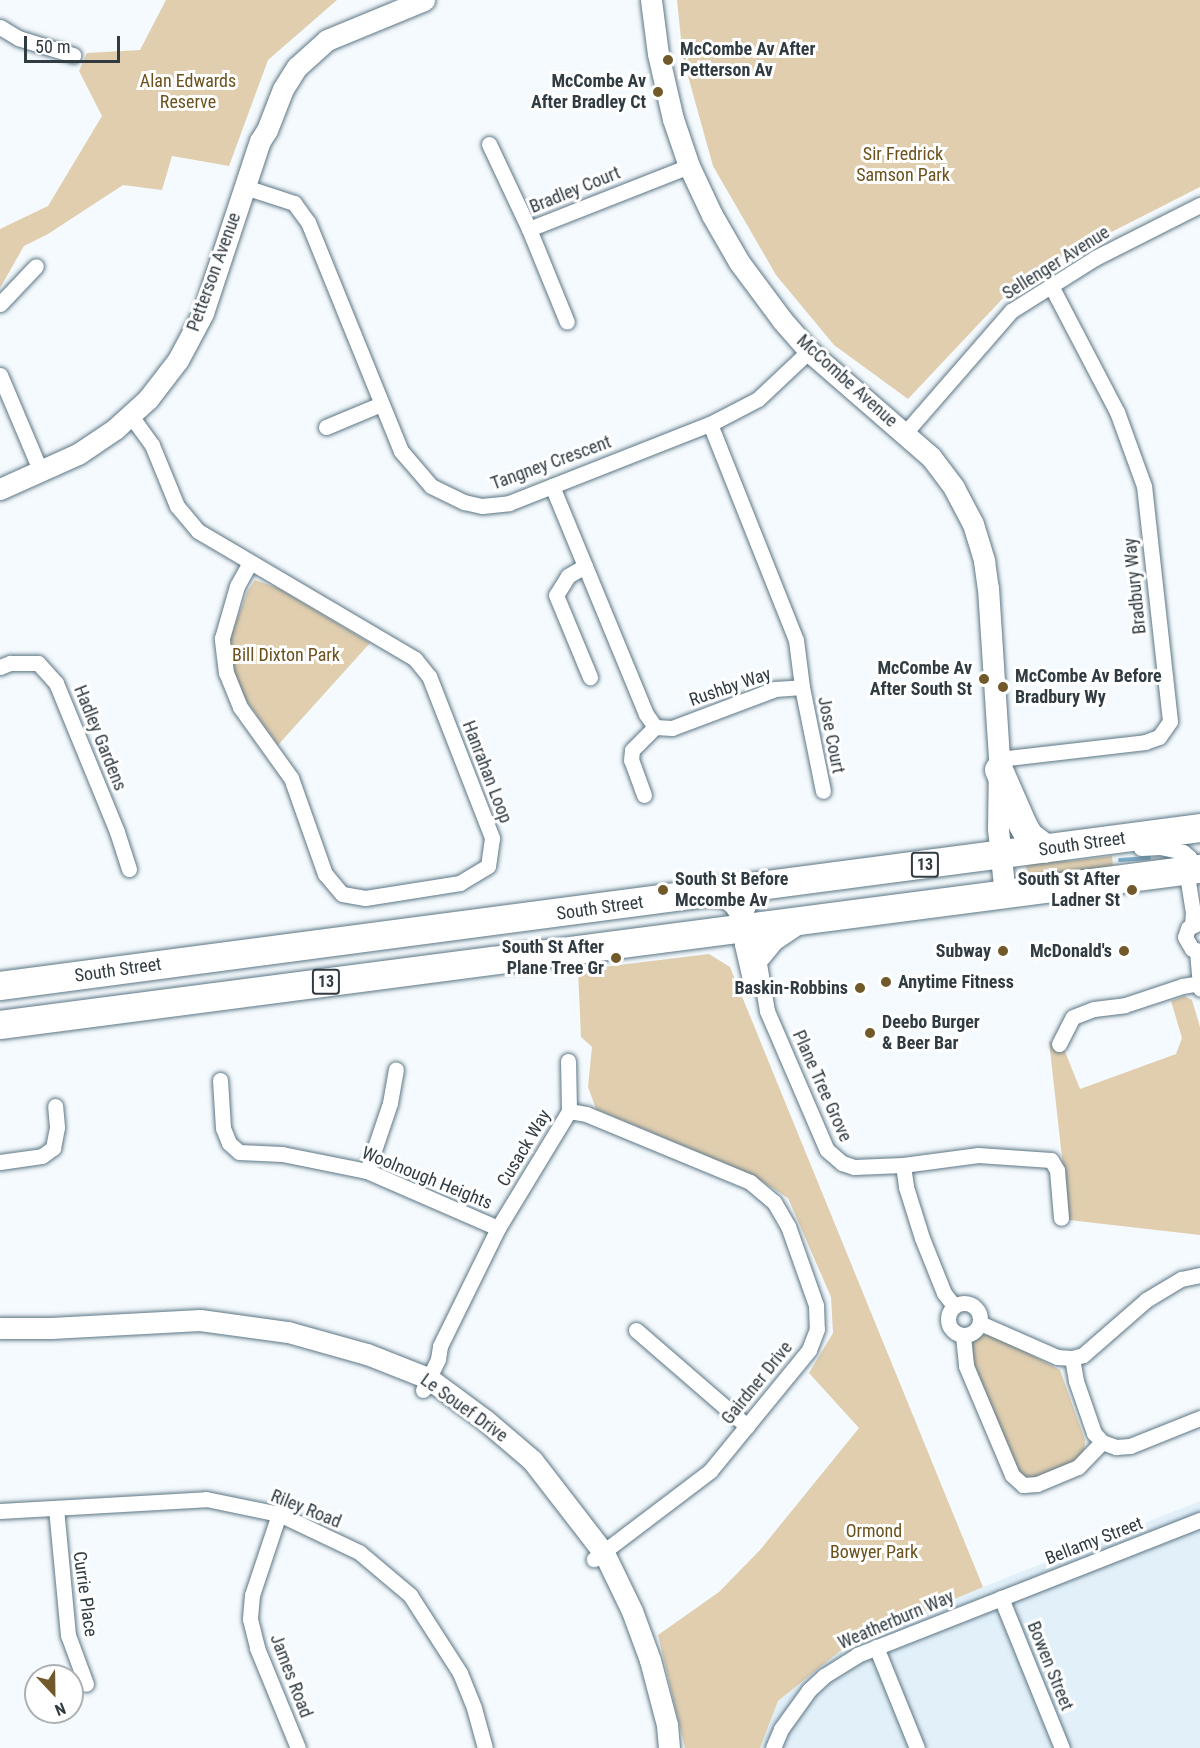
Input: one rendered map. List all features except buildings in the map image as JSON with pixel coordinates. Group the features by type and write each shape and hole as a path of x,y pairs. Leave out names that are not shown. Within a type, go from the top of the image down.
{"highway":[{"path":"999,765 1029,836 1046,849"},
{"name":"South Street","path":"0,987 1200,828"},
{"name":"13","path":"0,1025 1198,870"},
{"path":"758,954 771,938 793,923"}],"street":[{"name":"Petterson Avenue","path":"260,141 257,130 270,89 289,61 322,31 397,0"},
{"name":"Petterson Avenue","path":"0,489 78,454 131,416 155,391 178,360 203,313 260,141 267,130 283,89 297,68 327,40 424,0"},
{"name":"McCombe Avenue","path":"651,0 664,87 689,166 712,215 739,262 782,320 809,351 931,457 954,488 973,524 980,545 988,588 999,765 1012,894"},
{"path":"0,27 18,38 74,55"},
{"name":"Bradley Court","path":"489,144 529,229 689,166"},
{"name":"Tangney Crescent","path":"245,187 294,203 308,222 381,404 408,463 431,486 449,497 482,506 498,506 710,424 758,399 809,351"},
{"name":"Sellenger Avenue","path":"905,433 1011,311 1095,258 1199,207"},
{"path":"529,229 567,322"},
{"path":"0,304 36,266"},
{"name":"Bradbury Way","path":"999,765 1145,742 1159,737 1170,721 1144,486 1117,412 1051,286"},
{"path":"0,375 41,472"},
{"path":"326,427 381,404"},
{"name":"Hanrahan Loop","path":"131,416 152,445 177,506 198,531 415,660 429,676 492,838 488,866 460,883 365,898 342,894 325,874 291,778 240,707 226,673 222,639 237,586 250,563"},
{"path":"710,424 796,640 802,687"},
{"path":"552,486 646,714 655,727 632,750 636,779 644,795"},
{"path":"585,566 568,576 556,595 590,677"},
{"name":"Hadley Gardens","path":"0,667 10,663 38,663 56,683 117,832 129,869"},
{"name":"Rushby Way","path":"655,727 672,728 775,689 802,687"},
{"name":"Jose Court","path":"802,687 823,791"},
{"path":"1046,849 1088,855 1150,847 1169,848 1187,854 1198,870 1188,881 1196,923 1185,938 1188,945 1198,951 1200,985 1182,986 1125,1005 1094,1009 1073,1017 1059,1044"},
{"name":"Plane Tree Grove","path":"762,989 749,975 742,944 746,929 746,910 754,895 770,884"},
{"name":"Plane Tree Grove","path":"685,896 723,900 737,911 746,929 755,940 763,972 762,989 767,1011 827,1150 842,1163 854,1167 903,1165 978,1155 1050,1160 1057,1170 1061,1218"},
{"name":"Cusack Way","path":"421,1382 438,1359 440,1346 498,1228 569,1111 568,1061"},
{"path":"367,1171 390,1103 396,1070"},
{"name":"Woolnough Heights","path":"220,1080 223,1128 229,1143 239,1152 282,1154 367,1171 498,1228"},
{"path":"0,1162 42,1156 53,1148 57,1127 55,1106"},
{"name":"Gairdner Drive","path":"569,1111 586,1114 750,1182 774,1202 788,1226 816,1305 818,1329 809,1350 710,1471 672,1502 635,1526 620,1530 596,1552"},
{"path":"903,1165 906,1187 922,1239 944,1293 954,1306"},
{"path":"980,1323 1057,1357 1072,1358 1083,1355 1146,1300 1181,1279 1200,1275"},
{"path":"964,1303 973,1306 979,1314 980,1323 973,1333 963,1336 952,1331 948,1325 949,1311 954,1306 964,1303"},
{"name":"Le Souef Drive","path":"0,1328 51,1329 200,1320 288,1332 368,1354 421,1382 474,1424 535,1480 596,1552 632,1611 651,1660 667,1725 669,1748"},
{"name":"Le Souef Drive","path":"0,1338 49,1338 199,1329 287,1340 421,1382"},
{"path":"636,1330 747,1426"},
{"path":"963,1336 966,1366 1012,1475 1023,1485 1037,1484 1078,1467 1101,1442"},
{"path":"1072,1358 1076,1381 1094,1433 1101,1442 1116,1447 1130,1446 1200,1418"},
{"name":"Riley Road","path":"0,1511 206,1499 279,1514 359,1552 411,1595 460,1673 474,1708 485,1748"},
{"name":"Currie Place","path":"56,1508 68,1635 86,1684"},
{"name":"James Road","path":"279,1514 252,1595 250,1618 257,1648 298,1748"},
{"name":"Bellamy Street","path":"1001,1598 1200,1520"},
{"name":"Le Souef Drive","path":"596,1552 634,1646 656,1724 659,1748"},
{"name":"Weatherburn Way","path":"773,1748 781,1729 809,1690 840,1664 876,1647 1001,1598"},
{"name":"Bowen Street","path":"1001,1598 1062,1748"},
{"path":"876,1647 917,1748"}],"shaded area":[{"path":"1200,1501 1200,1748 760,1748 778,1701 850,1643 983,1587"}],"green space":[{"name":"Alan Edwards Reserve","path":"166,0 337,0 268,60 229,166 172,156 162,190 123,185 48,234 24,246 0,288 0,229 48,206 102,116 79,71 87,53 140,50"},
{"name":"Sir Fredrick Samson Park","path":"677,0 1200,0 1200,187 1023,277 908,399 834,345 776,275 713,166 683,58"},
{"name":"Bill Dixton Park","path":"255,580 278,588 370,643 278,745 241,693 231,662 230,639 247,592"},
{"path":"1112,856 1113,867 1036,877 1027,871 1026,866 1029,862 1070,861"},
{"name":"Ormond Bowyer Park","path":"709,954 730,967 983,1587 850,1643 778,1701 760,1748 685,1748 658,1635 719,1592 760,1550 859,1428 809,1373 833,1333 831,1297 788,1198 751,1174 596,1109 588,1087 592,1047 581,1037 578,970"},
{"path":"1184,996 1192,1000 1200,1027 1200,1235 1069,1220 1049,1041 1064,1049 1080,1089 1176,1054 1182,1038 1171,1001"},
{"path":"980,1335 989,1335 1012,1345 1060,1370 1085,1440 1084,1455 1075,1463 1034,1479 1023,1478 1017,1472 969,1356 973,1342"}],"waterway":[{"path":"1120,860 1149,858"}],"place":[{"name":"McCombe Av After Petterson Av","path":"668,60"},
{"name":"McCombe Av After Bradley Ct","path":"658,92"},
{"name":"McCombe Av After South St","path":"984,679"},
{"name":"McCombe Av Before Bradbury Wy","path":"1003,687"},
{"name":"South St Before Mccombe Av","path":"663,890"},
{"name":"South St After Ladner St","path":"1132,890"},
{"name":"Subway","path":"1003,951"},
{"name":"McDonald's","path":"1124,951"},
{"name":"South St After Plane Tree Gr","path":"616,958"},
{"name":"Anytime Fitness","path":"886,982"},
{"name":"Baskin-Robbins","path":"860,988"},
{"name":"Deebo Burger & Beer Bar","path":"870,1033"}]}
